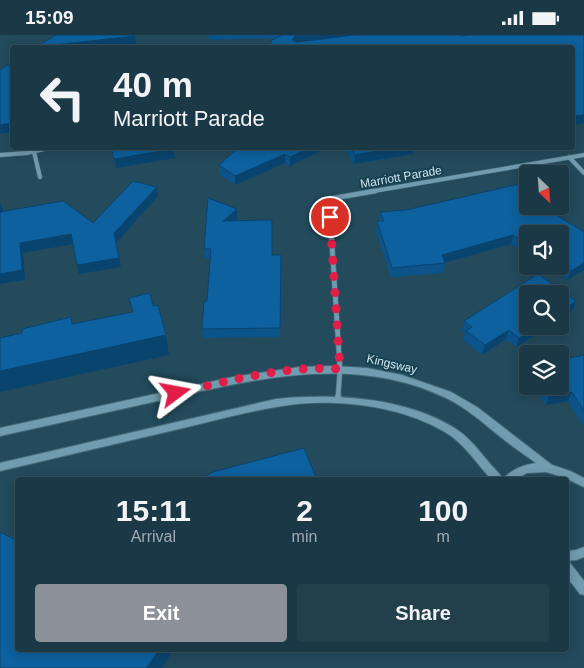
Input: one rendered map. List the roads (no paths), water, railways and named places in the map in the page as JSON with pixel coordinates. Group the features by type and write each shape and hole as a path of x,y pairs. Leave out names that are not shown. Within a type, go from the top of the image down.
{"street":[{"path":"0,155 41,150"},
{"path":"34,152 40,177"},
{"name":"Marriott Parade","path":"338,399 340,369 329,199 584,155"},
{"path":"569,157 584,173"},
{"name":"Kingsway","path":"0,432 260,375 308,369 358,370 391,376 426,386 451,396 480,413 548,468"},
{"path":"0,467 276,403 305,399 338,399 367,402 394,408 429,420 450,430 465,442 496,477"},
{"path":"512,477 522,470 535,467 548,468 567,473 584,483"},
{"path":"569,556 584,552"},
{"path":"569,571 584,591"}]}
